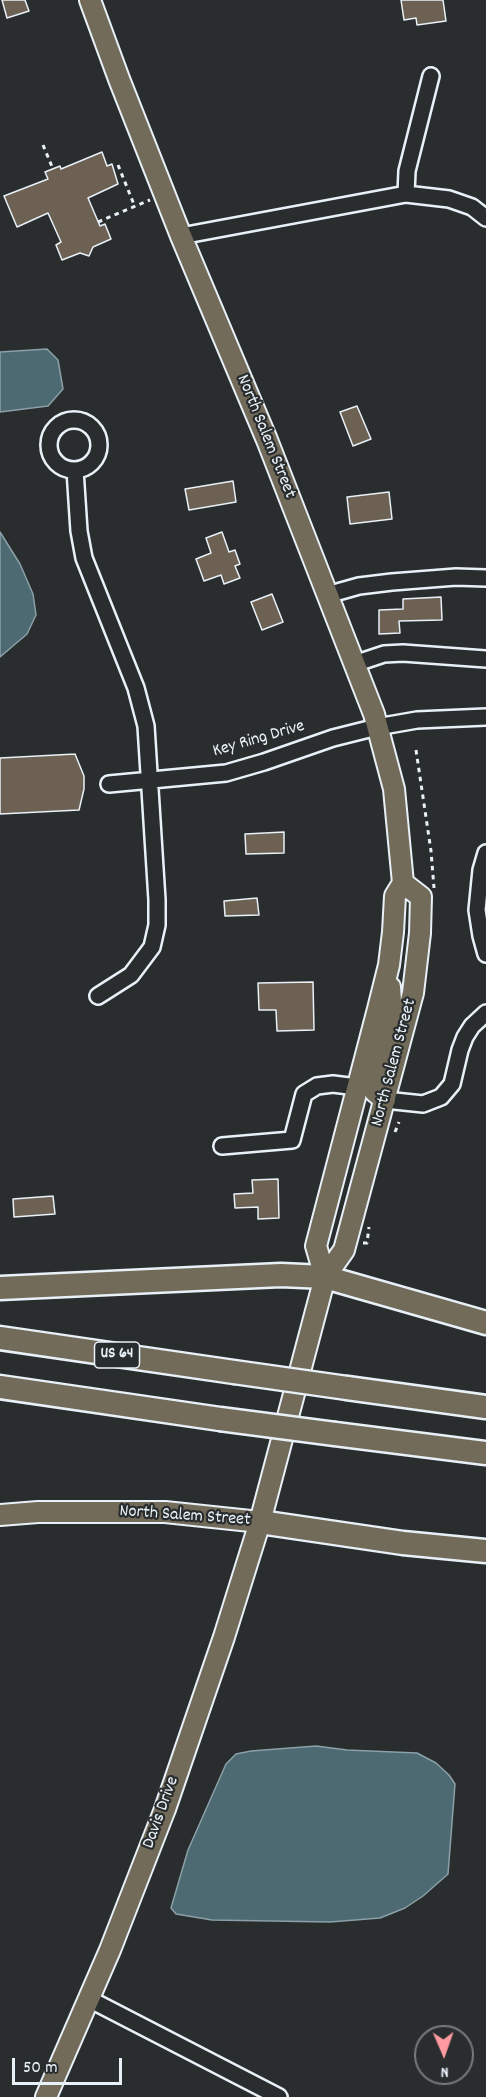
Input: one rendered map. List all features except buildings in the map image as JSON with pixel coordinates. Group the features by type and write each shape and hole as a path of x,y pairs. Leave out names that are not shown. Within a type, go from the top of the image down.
{"highway":[{"path":"0,1288 281,1275 325,1277 486,1323"},
{"name":"US 64","path":"0,1338 486,1407"},
{"path":"0,1387 220,1419 486,1453"},
{"path":"260,1522 403,1543 486,1551"}],"main road":[{"name":"North Salem Street","path":"90,0 181,236 267,440 354,664 377,727 394,789 403,883 395,896 388,965 316,1246 325,1277"},
{"name":"North Salem Street","path":"0,1515 38,1512 165,1512 260,1522 325,1277 344,1250 408,1017 419,956 421,897 403,883"},
{"path":"385,1100 375,1092 374,1085 392,1016 388,965"},
{"name":"Davis Drive","path":"46,2097 110,1950 165,1809 224,1637 260,1522"}],"street":[{"path":"406,194 406,171 431,76"},
{"path":"181,236 406,194 449,199 472,207 486,218"},
{"path":"75,470 82,548 144,713 150,779 157,925 152,947 131,975 98,996"},
{"path":"327,595 359,586 392,582 456,577 486,578"},
{"path":"354,664 384,654 486,659"},
{"name":"Key Ring Drive","path":"110,784 226,773 333,738 377,727 417,720 486,717"},
{"path":"486,853 481,870 477,910 486,954"},
{"path":"385,1100 423,1104 441,1097 452,1084 465,1037 472,1026 486,1013"},
{"path":"222,1146 292,1140 304,1094 317,1086 333,1084 357,1087"},
{"path":"89,1999 279,2097"}],"path":[{"path":"43,145 53,169"},
{"path":"118,165 135,207"},
{"path":"98,222 152,199"}],"water":[{"path":"47,349 58,360 63,389 48,406 0,412 0,352"},
{"path":"0,532 20,564 33,594 36,615 27,634 0,657"},
{"path":"316,1746 347,1750 417,1753 436,1763 449,1775 455,1784 448,1874 405,1908 380,1918 330,1922 212,1920 176,1914 171,1908 188,1850 226,1764 236,1754 251,1751"}]}
